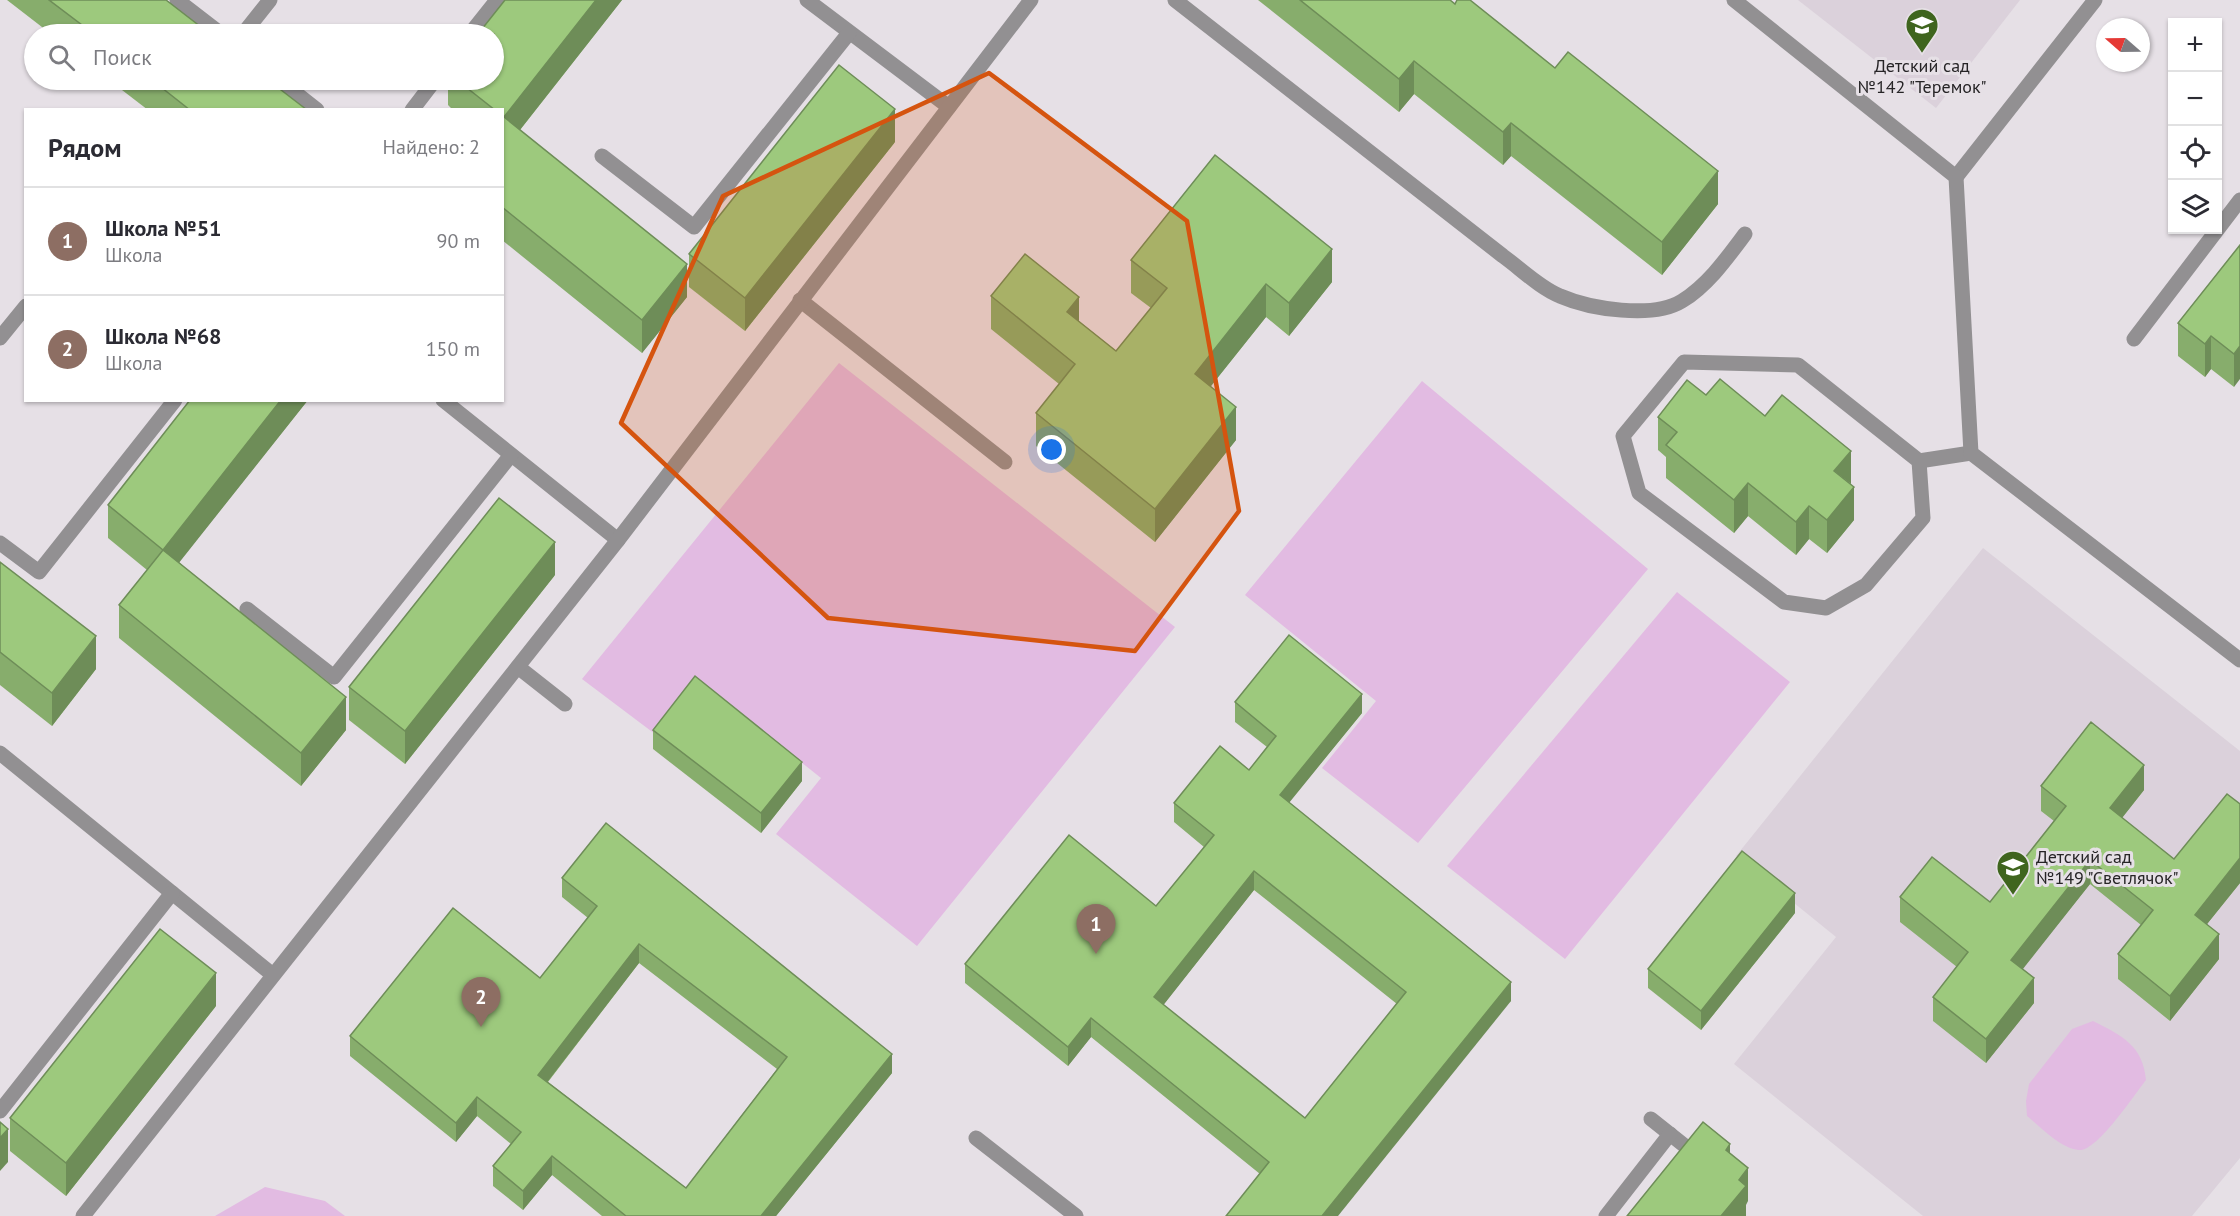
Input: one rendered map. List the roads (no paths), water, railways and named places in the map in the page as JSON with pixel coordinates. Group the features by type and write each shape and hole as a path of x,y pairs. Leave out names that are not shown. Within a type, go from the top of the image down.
{"street":[{"path":"177,0 208,24"},
{"path":"251,24 270,0"},
{"path":"478,24 497,0"},
{"path":"807,0 949,107"},
{"path":"83,1216 618,540 1031,0"},
{"path":"1175,0 1503,256 1558,296 1593,306 1641,312 1680,302 1715,272 1745,234"},
{"path":"1734,0 1956,177"},
{"path":"1971,453 1956,177 2095,0"},
{"path":"602,156 694,227 849,33"},
{"path":"292,90 314,108"},
{"path":"413,108 427,90"},
{"path":"2134,339 2240,200"},
{"path":"800,300 1005,462"},
{"path":"0,338 24,308"},
{"path":"1919,461 1923,518 1866,585 1826,608 1784,602 1639,493 1623,436 1684,362 1798,365 1919,461 1971,453 2240,660"},
{"path":"0,543 39,572 173,402"},
{"path":"446,402 618,540"},
{"path":"247,609 334,677 512,455"},
{"path":"518,667 565,704"},
{"path":"0,753 273,975"},
{"path":"0,1111 172,893"},
{"path":"1651,1119 1690,1150"},
{"path":"1606,1216 1670,1134"},
{"path":"976,1138 1076,1216"}],"place":[{"name":"Детский сад №142 \"Теремок\"","path":"1922,54"},
{"name":"Детский сад №149 \"Светлячок\"","path":"2013,896"},
{"name":"Школа №51","path":"1096,954"},
{"name":"Школа №68","path":"481,1027"}]}
